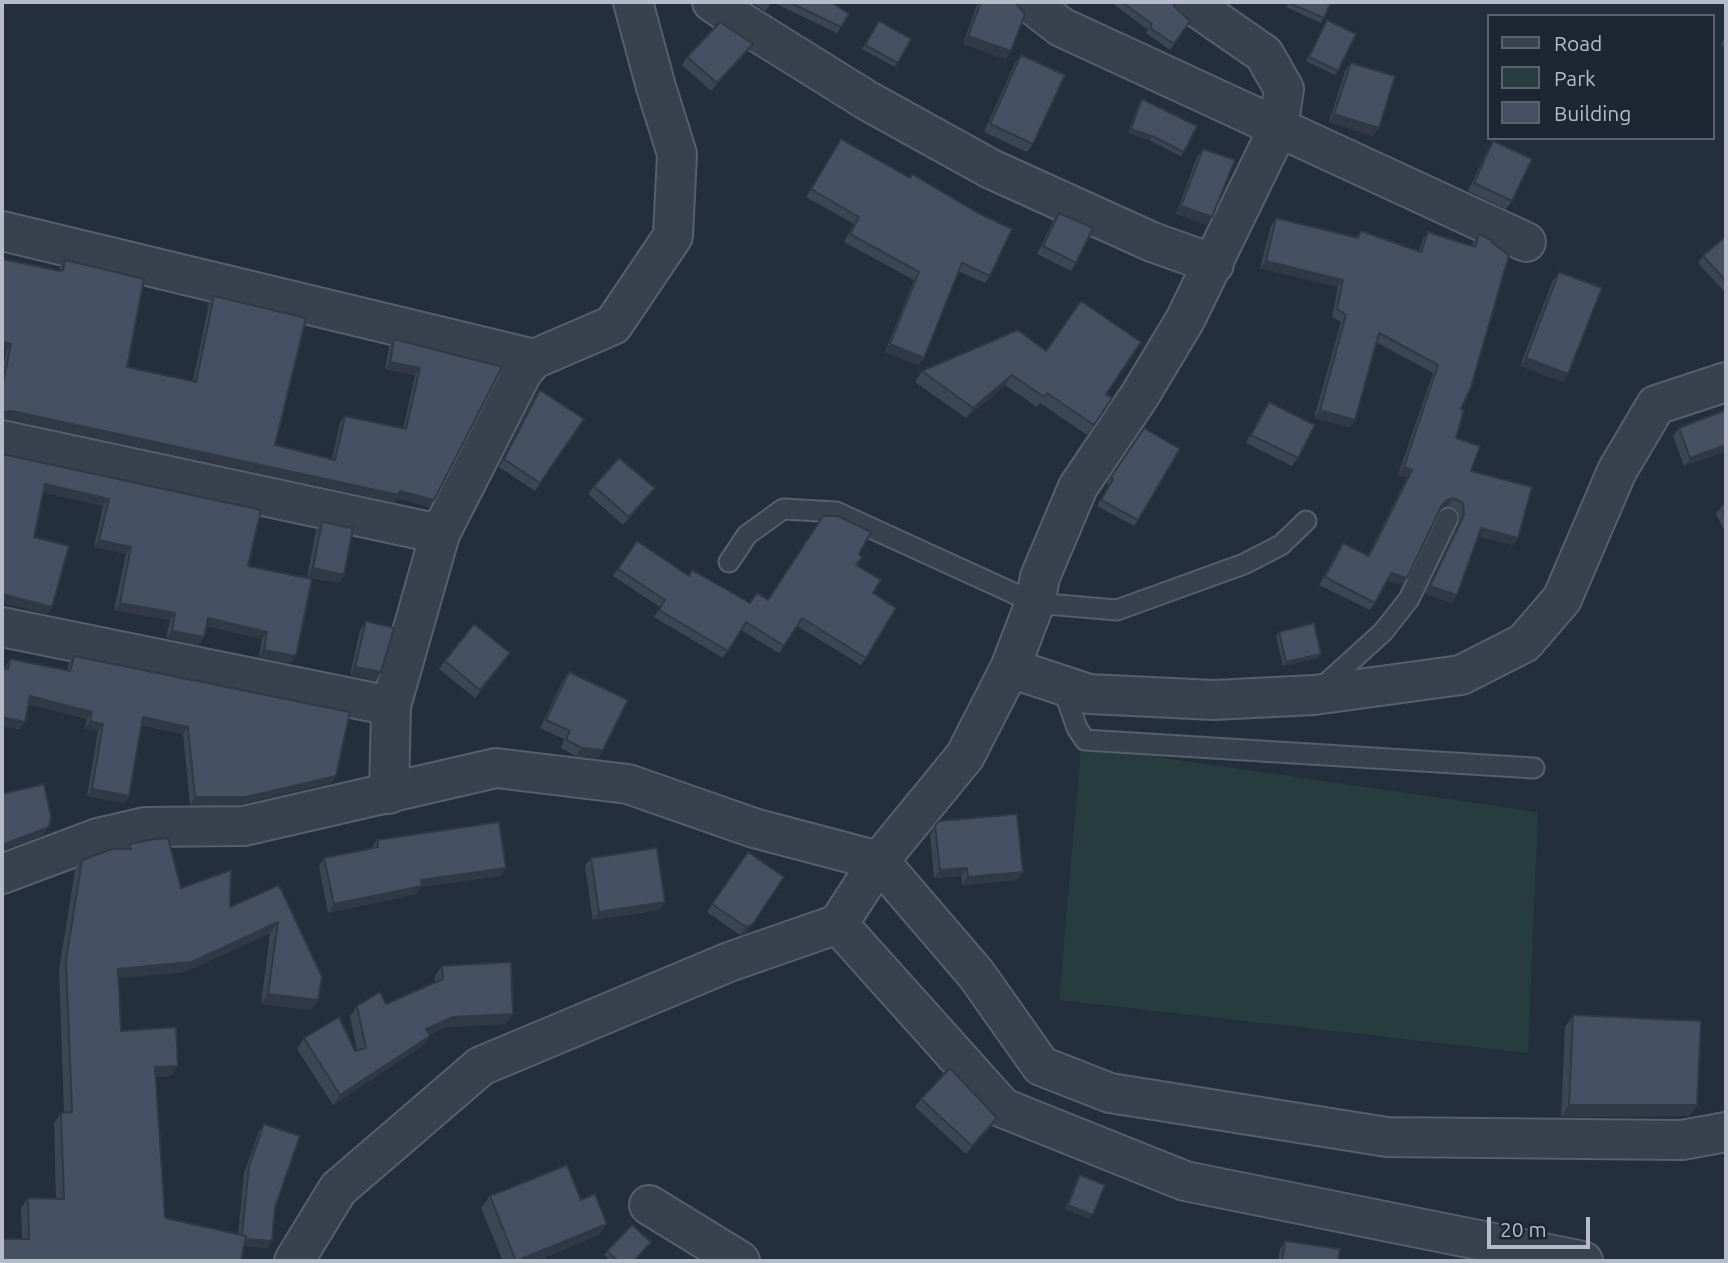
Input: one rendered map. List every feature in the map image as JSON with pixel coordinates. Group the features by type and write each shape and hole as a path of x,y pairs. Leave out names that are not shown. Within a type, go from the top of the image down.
{"street":[{"path":"389,794 391,706 440,534 523,370 534,359 613,325 673,236 677,154 633,2"},
{"path":"712,2 869,101 991,169 1152,242 1214,264"},
{"path":"1028,2 1061,27 1526,242"},
{"path":"294,1261 338,1189 481,1066 729,962 838,924 879,861 964,756 1010,668 1035,603 1040,577 1078,487 1140,395 1185,320 1278,129 1284,89 1264,54 1189,2"},
{"path":"2,231 534,359"},
{"path":"1010,668 1089,694 1214,700 1314,695 1461,675 1524,643 1562,599 1617,471 1656,405 1726,382"},
{"path":"2,440 440,534"},
{"path":"2,627 391,706"},
{"path":"2,874 98,838 145,827 244,826 496,768 628,784 754,828 879,861 976,974 1041,1066 1110,1093 1387,1137 1682,1140 1726,1132"},
{"path":"838,924 1003,1108 1185,1181 1583,1261"},
{"path":"649,1205 740,1261"}],"lane":[{"path":"729,562 747,534 783,509 836,512 1035,603 1117,610 1244,564 1281,545 1306,521"},
{"path":"1314,695 1383,632 1409,599 1448,518"},
{"path":"1062,685 1077,728 1085,740 1534,768"}],"green space":[{"path":"1081,746 1538,812 1528,1053 1059,1000"}],"building":[{"path":"789,2 831,2 849,14 841,27"},
{"path":"981,2 1015,2 1025,14 1011,51 968,36"},
{"path":"1122,2 1173,2 1190,21 1174,44 1150,28 1152,24"},
{"path":"1290,2 1331,2 1324,18"},
{"path":"1327,20 1356,34 1338,71 1309,57"},
{"path":"879,21 911,39 898,63 865,45"},
{"path":"720,22 753,44 717,83 687,57"},
{"path":"1021,55 1065,75 1033,144 990,124"},
{"path":"1351,63 1395,76 1379,128 1334,114"},
{"path":"1142,99 1197,126 1184,152 1131,129"},
{"path":"841,139 910,178 912,174 978,213 1012,229 990,276 962,263 924,358 890,344 919,272 850,234 859,217 811,189"},
{"path":"1493,141 1532,159 1512,201 1474,183"},
{"path":"1203,149 1235,160 1212,217 1181,206"},
{"path":"1059,213 1093,228 1076,263 1043,246"},
{"path":"1276,218 1358,238 1361,231 1421,252 1428,232 1475,247 1479,234 1493,241 1492,243 1509,255 1471,387 1461,409 1464,410 1456,438 1480,446 1471,471 1532,487 1518,538 1481,528 1457,595 1430,586 1464,515 1463,503 1453,498 1442,505 1407,578 1391,573 1375,603 1325,577 1343,543 1369,556 1412,470 1404,467 1438,365 1379,333 1355,420 1320,410 1346,315 1337,309 1343,280 1266,261"},
{"path":"1726,236 1726,281 1703,256"},
{"path":"2,259 60,271 63,270 65,260 144,279 127,367 196,382 214,296 306,318 275,445 335,460 345,416 406,429 420,368 390,362 394,339 502,367 434,500 400,491 399,495 12,411 2,412 2,388 11,344 2,342"},
{"path":"1559,272 1602,288 1568,374 1526,358"},
{"path":"1081,301 1141,342 1106,394 1112,398 1094,425 1047,393 1044,397 1012,375 973,408 922,371 1018,330 1046,351"},
{"path":"540,390 584,419 540,483 504,459"},
{"path":"1269,402 1315,425 1298,458 1251,435"},
{"path":"1726,410 1726,445 1690,458 1679,428"},
{"path":"1144,428 1180,449 1138,520 1101,500 1113,474"},
{"path":"2,454 261,510 248,566 312,579 296,656 264,650 267,632 208,618 204,637 172,631 175,613 120,603 131,547 99,540 109,499 45,484 34,537 69,546 52,607 2,594"},
{"path":"619,458 655,488 629,517 594,486"},
{"path":"1726,504 1726,518 1721,507"},
{"path":"823,516 838,516 871,532 859,554 862,557 856,565 881,580 873,593 896,608 866,658 802,618 784,646 746,622 728,651 659,610 665,600 618,569 637,541 689,576 692,570 750,603 757,593 768,600"},
{"path":"322,522 353,528 344,575 313,568"},
{"path":"366,621 394,628 381,672 355,667"},
{"path":"1314,623 1321,654 1286,662 1279,632"},
{"path":"474,624 510,653 480,690 445,661"},
{"path":"74,656 350,712 336,776 246,797 195,797 188,727 143,717 129,796 92,789 103,724 90,721 92,712 30,696 25,722 2,717 2,667 8,669 10,659 70,671"},
{"path":"569,672 628,700 603,750 582,748 566,740 570,731 546,720"},
{"path":"44,784 51,816 49,827 2,845 2,794"},
{"path":"1017,814 1023,872 968,877 967,868 940,870 935,826 939,821"},
{"path":"499,822 506,868 421,880 422,886 334,904 324,858 378,847 377,840"},
{"path":"168,838 181,888 231,870 230,907 279,885 322,977 318,1000 268,994 278,922 192,962 118,969 121,1031 176,1027 178,1066 155,1067 165,1218 246,1236 241,1261 2,1261 2,1239 29,1239 28,1198 64,1199 61,1113 72,1112 66,960 82,860 112,849 131,849 129,844"},
{"path":"657,848 665,902 599,912 591,858"},
{"path":"748,852 784,877 752,925 746,927 712,904"},
{"path":"511,962 513,1014 453,1017 426,1029 430,1036 340,1095 304,1038 339,1017 355,1051 366,1048 357,1006 380,992 386,1004 443,979 442,966"},
{"path":"1573,1015 1701,1021 1697,1105 1569,1105"},
{"path":"950,1068 997,1118 972,1146 921,1099"},
{"path":"264,1124 300,1136 275,1207 272,1241 246,1239 246,1236 242,1235 249,1166"},
{"path":"567,1165 581,1200 595,1194 607,1224 516,1261 490,1196"},
{"path":"1080,1175 1105,1185 1093,1215 1068,1205"},
{"path":"632,1225 651,1242 634,1261 618,1261 607,1251"},
{"path":"1285,1241 1340,1249 1338,1261 1282,1261"}]}
